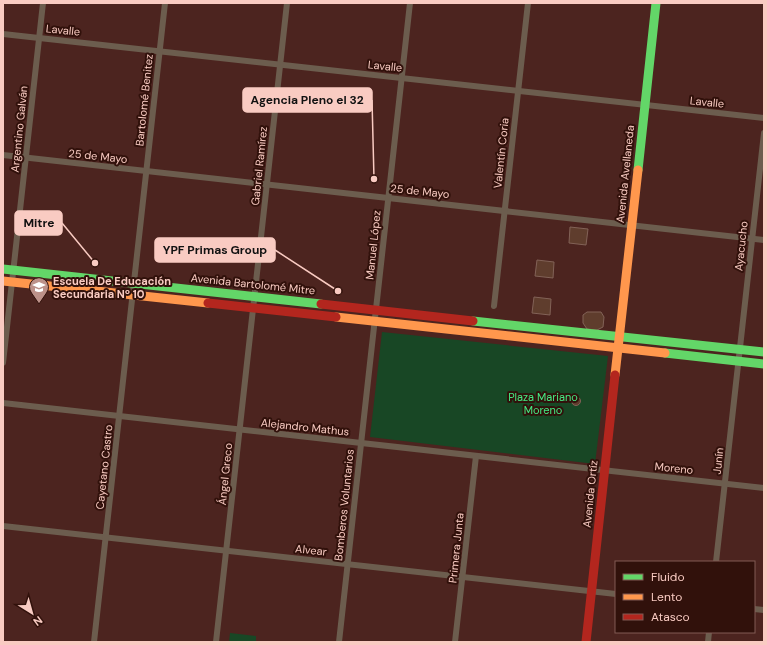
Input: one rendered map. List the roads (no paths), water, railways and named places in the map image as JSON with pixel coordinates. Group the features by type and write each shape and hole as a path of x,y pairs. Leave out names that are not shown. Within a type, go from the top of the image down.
{"main road":[{"name":"Avenida Avellaneda","path":"618,348 656,3"},
{"name":"Avenida Bartolomé Mitre","path":"3,269 764,352"},
{"path":"8,281 764,364"},
{"name":"Avenida Ortíz","path":"586,642 618,348"}],"street":[{"name":"Argentino Galván","path":"3,363 8,281 13,270 43,3"},
{"name":"Bartolomé Benitez","path":"133,295 165,3"},
{"name":"Gabriel Ramírez","path":"254,308 287,3"},
{"name":"Manuel López","path":"375,322 410,3"},
{"name":"Valentín Coria","path":"494,306 528,3"},
{"name":"Lavalle","path":"3,34 764,118"},
{"name":"Ayacucho","path":"739,362 764,133"},
{"name":"25 de Mayo","path":"3,155 764,240"},
{"name":"Cayetano Castro","path":"94,642 133,295"},
{"name":"Ángel Greco","path":"216,642 254,308"},
{"name":"Bomberos Voluntarios","path":"339,642 375,322"},
{"name":"Junín","path":"716,561 739,362"},
{"name":"Alejandro Mathus","path":"3,403 605,470"},
{"name":"Primera Junta","path":"455,642 476,456"},
{"name":"Moreno","path":"605,470 764,488"},
{"name":"Alvear","path":"3,526 615,594"}],"place":[{"name":"Agencia Pleno el 32","path":"374,179"},
{"name":"Mitre","path":"95,263"},
{"name":"YPF Primas Group","path":"338,291"},
{"name":"Escuela De Educación Secundaria Nº 10","path":"39,304"}],"park label":[{"name":"Plaza Mariano Moreno","path":"543,403"}]}
